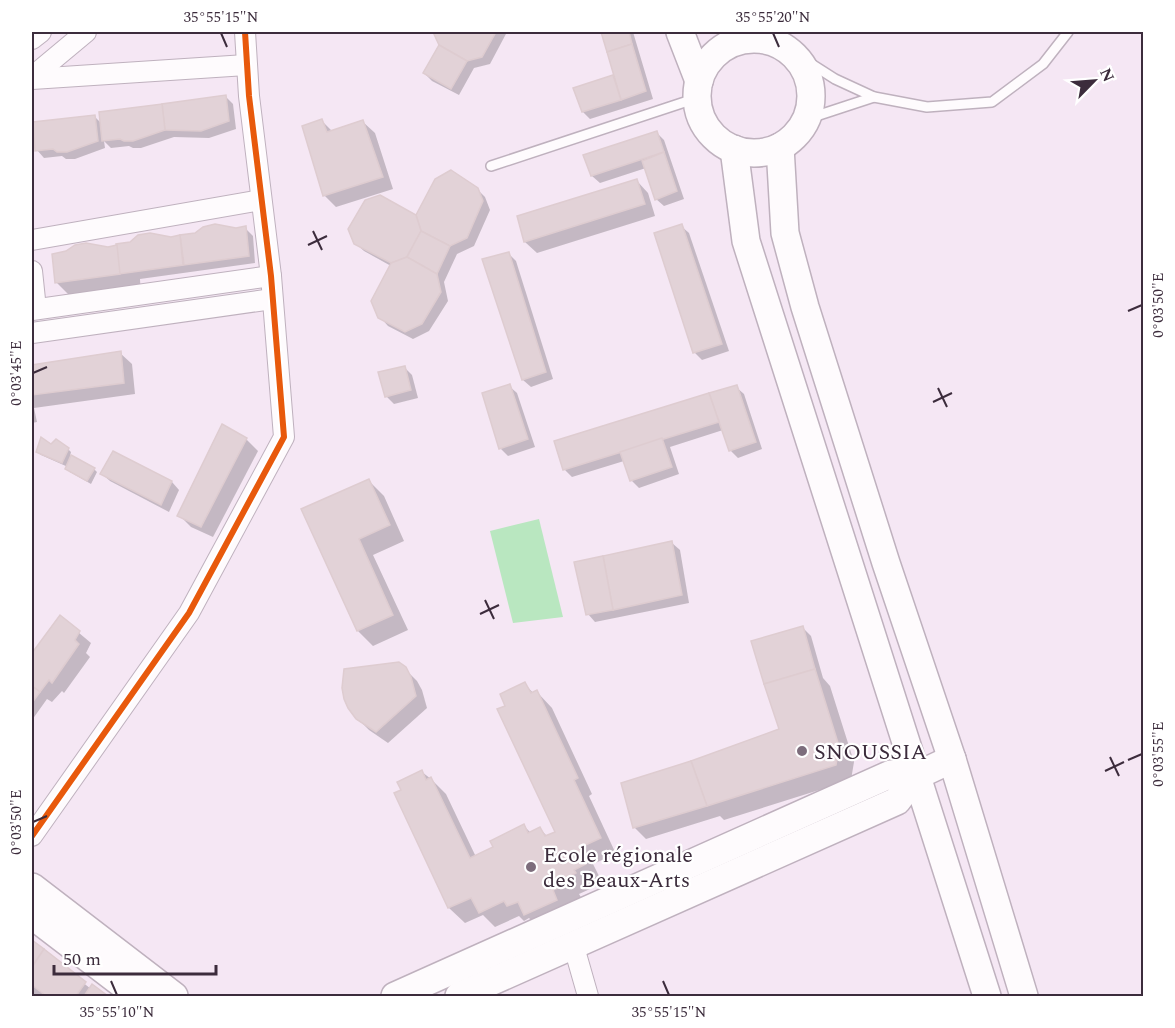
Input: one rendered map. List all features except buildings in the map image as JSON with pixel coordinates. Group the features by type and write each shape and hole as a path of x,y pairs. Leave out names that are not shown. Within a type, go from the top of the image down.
{"main road":[{"path":"680,32 698,89 700,114 708,129 719,141 734,149 750,153 765,152 780,147 796,135 807,119 812,100 810,81 802,63 788,49 772,40 750,35 719,50 706,64 698,89"},
{"path":"780,147 785,233 805,307 886,563 952,759 1024,996"},
{"path":"734,149 746,241 987,996"},
{"path":"459,996 897,801 916,776 952,759"},
{"path":"395,996 891,774 916,776"},
{"path":"32,887 174,996"},
{"path":"32,915 138,996"}],"street":[{"path":"32,39 41,32"},
{"path":"32,78 86,32"},
{"path":"32,836 189,613 284,437 271,276 246,65 245,32"},
{"path":"32,78 246,65"},
{"path":"32,240 261,200"},
{"path":"32,271 34,310 271,276"},
{"path":"32,333 272,298"},
{"path":"573,947 588,996"}],"lane":[{"path":"788,49 835,79 874,97 927,107 992,102 1043,64 1068,32"},
{"path":"490,166 698,89"},
{"path":"807,119 874,97"}],"green space":[{"path":"539,519 563,617 513,623 490,531"}],"cycle path":[{"path":"32,836 189,613 284,437 271,276 249,96 245,32"}],"place":[{"name":"SNOUSSIA","path":"802,751"},
{"name":"Ecole régionale des Beaux-Arts","path":"531,867"}]}
